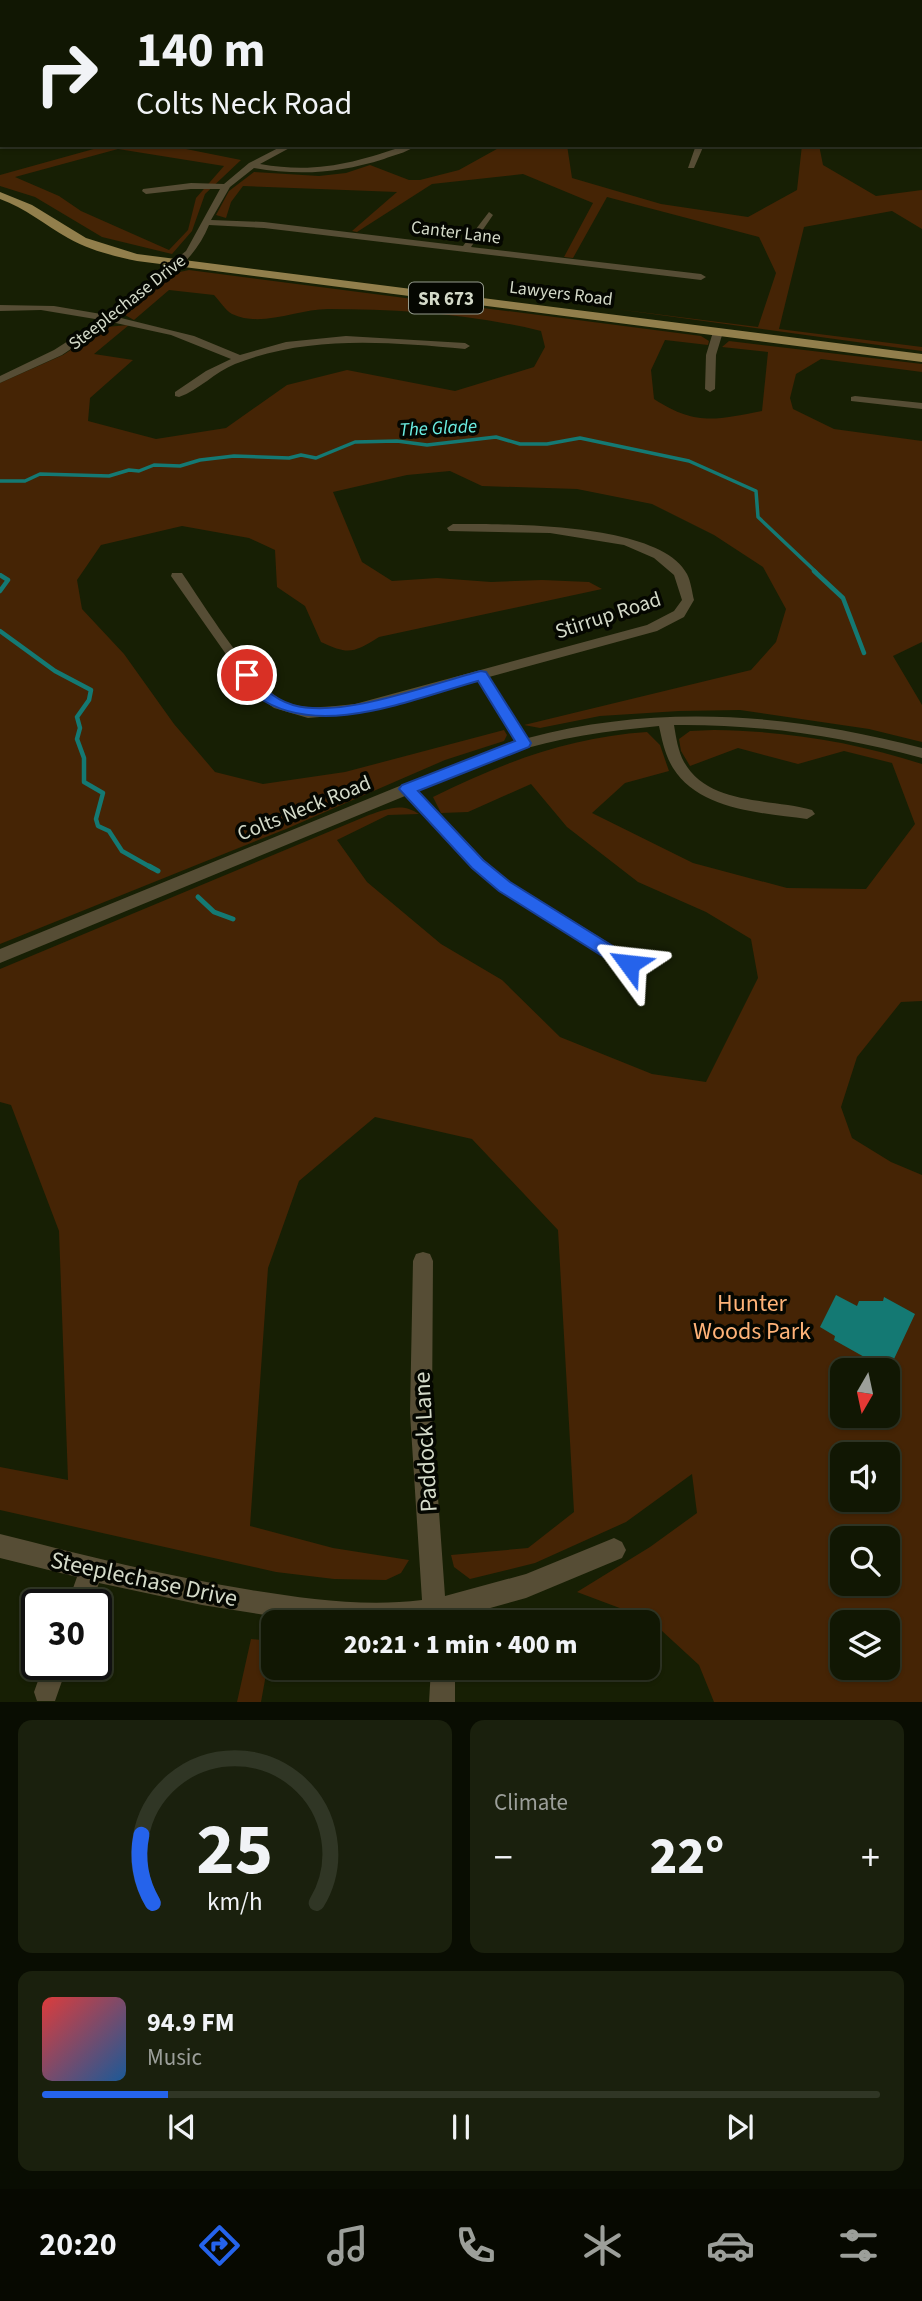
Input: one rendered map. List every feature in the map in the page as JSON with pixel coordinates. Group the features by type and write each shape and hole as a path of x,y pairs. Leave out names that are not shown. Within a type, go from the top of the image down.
{"main road":[{"name":"Lawyers Road","path":"0,195 22,203 73,236 128,256 922,358"}],"street":[{"name":"Steeplechase Drive","path":"0,380 65,351 178,264 197,244 212,207 225,187 252,165 287,147"},
{"path":"252,165 292,172 326,172 348,169 410,147"},
{"path":"691,166 699,147"},
{"path":"146,191 191,186 225,187"},
{"path":"466,249 489,215"},
{"name":"Canter Lane","path":"206,222 264,225 702,277"},
{"path":"0,309 57,308 111,318 192,337 240,359"},
{"path":"710,389 711,355 718,332"},
{"path":"178,394 217,369 240,359 291,345 330,340 371,340 465,346"},
{"path":"855,399 922,406"},
{"name":"Stirrup Road","path":"177,576 259,691 279,705 293,710 339,713 652,628 678,614 688,600 688,592 679,573 671,565 642,549 608,537 544,528 453,528"},
{"path":"481,676 524,743"},
{"path":"665,720 674,757 681,769 701,787 737,802 807,814"},
{"name":"Colts Neck Road","path":"0,956 524,743 582,729 665,720 781,724 868,738 922,753"},
{"path":"407,789 478,864 505,887 629,964"},
{"name":"Paddock Lane","path":"423,1261 421,1413 434,1610"},
{"name":"Steeplechase Drive","path":"0,1546 92,1570 233,1600 301,1610"},
{"name":"Steeplechase Drive","path":"453,1610 555,1576 614,1550"},
{"path":"85,1589 92,1570"},
{"path":"46,1692 50,1680"},
{"path":"442,1702 443,1680"}],"green space":[{"path":"101,147 176,147 241,160 205,194 192,231 172,254 102,237 35,197 0,186 0,175","holes":["118,149 224,166 196,198 188,230 169,250 81,211 59,196 15,177"]},
{"path":"500,147 567,147 572,178 661,204 748,217 797,190 802,147 819,147 823,165 876,196 922,190 922,229 892,211 804,227 779,329 922,347 922,351 616,309 758,327 776,273 759,237 607,197 573,258 564,257 593,203 523,174 432,184 357,232 352,231 397,192 243,186 231,202 226,218 216,215 229,191 254,172 319,176 346,173 370,165 409,180 420,180 459,170"},
{"path":"189,270 701,336 709,341 708,345 665,340 651,370 654,399 682,414 694,417 731,417 762,411 768,352 722,347 729,341 922,364 922,372 821,359 796,374 790,398 793,409 834,429 922,441 922,642 893,656 922,705 922,742 869,729 740,710 600,716 540,728 524,725 751,670 776,642 786,609 763,567 714,535 652,504 577,489 482,486 450,471 407,475 333,492 362,562 392,581 437,578 491,582 542,580 589,582 602,589 379,637 357,649 338,649 321,642 305,606 277,587 275,550 249,538 182,526 101,545 77,580 82,609 124,654 174,724 215,772 263,784 345,772 504,730 507,735 504,741 445,760 286,829 0,944 0,383 63,355 106,327 129,325 94,354 133,360 90,398 88,421 156,439 226,428 287,385 347,370 455,391 534,367 545,347 541,331 488,320 409,311 328,309 267,319 243,318 232,314 214,295 169,290 134,320 125,315 175,273"},
{"name":"Hunter Woods Park","path":"714,730 794,735 845,744 922,764 922,1001 901,1002 857,1057 841,1107 852,1138 891,1162 922,1175 922,1702 714,1702 699,1665 660,1629 660,1610 625,1610 577,1592 650,1547 697,1513 692,1474 626,1522 535,1563 470,1579 454,1567 451,1555 528,1548 574,1512 558,1230 472,1139 375,1117 299,1181 268,1268 250,1526 333,1548 409,1560 401,1573 386,1580 334,1579 276,1572 0,1510 0,1467 68,1480 59,1231 11,1105 0,1102 0,969 369,815 394,808 407,808 419,814 388,815 337,840 367,882 441,944 502,980 560,1037 652,1074 706,1082 758,978 751,939 706,912 638,882 567,827 531,784 468,812 441,813 433,797 484,773 563,746 591,739 647,732 660,745 669,771 625,783 592,813 693,863 787,888 866,889 915,824 892,763 844,751 798,764 738,748 690,766 681,751 679,739 690,731"},
{"path":"251,1639 261,1640 261,1680 265,1680 261,1702 237,1702"}],"water":[{"path":"836,1295 857,1306 859,1301 883,1301 884,1297 915,1314 894,1358 866,1358 834,1340 835,1336 820,1327"}],"waterway":[{"name":"The Glade","path":"0,481 25,481 40,474 109,476 129,470 139,471 154,465 180,466 200,460 234,456 289,458 301,455 316,458 355,442 397,441 427,445 496,437 520,444 547,444 580,438 689,461 756,491 758,517 816,572"},
{"name":"The Glade","path":"814,571 843,598 864,653"},
{"path":"0,575 8,580 0,591"},
{"path":"0,631 55,671 91,690 89,700 77,717 80,728 77,739 84,758 84,782 103,793 96,819 98,826 109,831 122,851 152,868"},
{"path":"149,866 158,871"},
{"path":"198,897 214,912 233,919"}],"route":[{"path":"247,675 259,691 279,705 323,714 339,713 481,676 524,743 407,789 478,864 505,887 629,964"}]}
